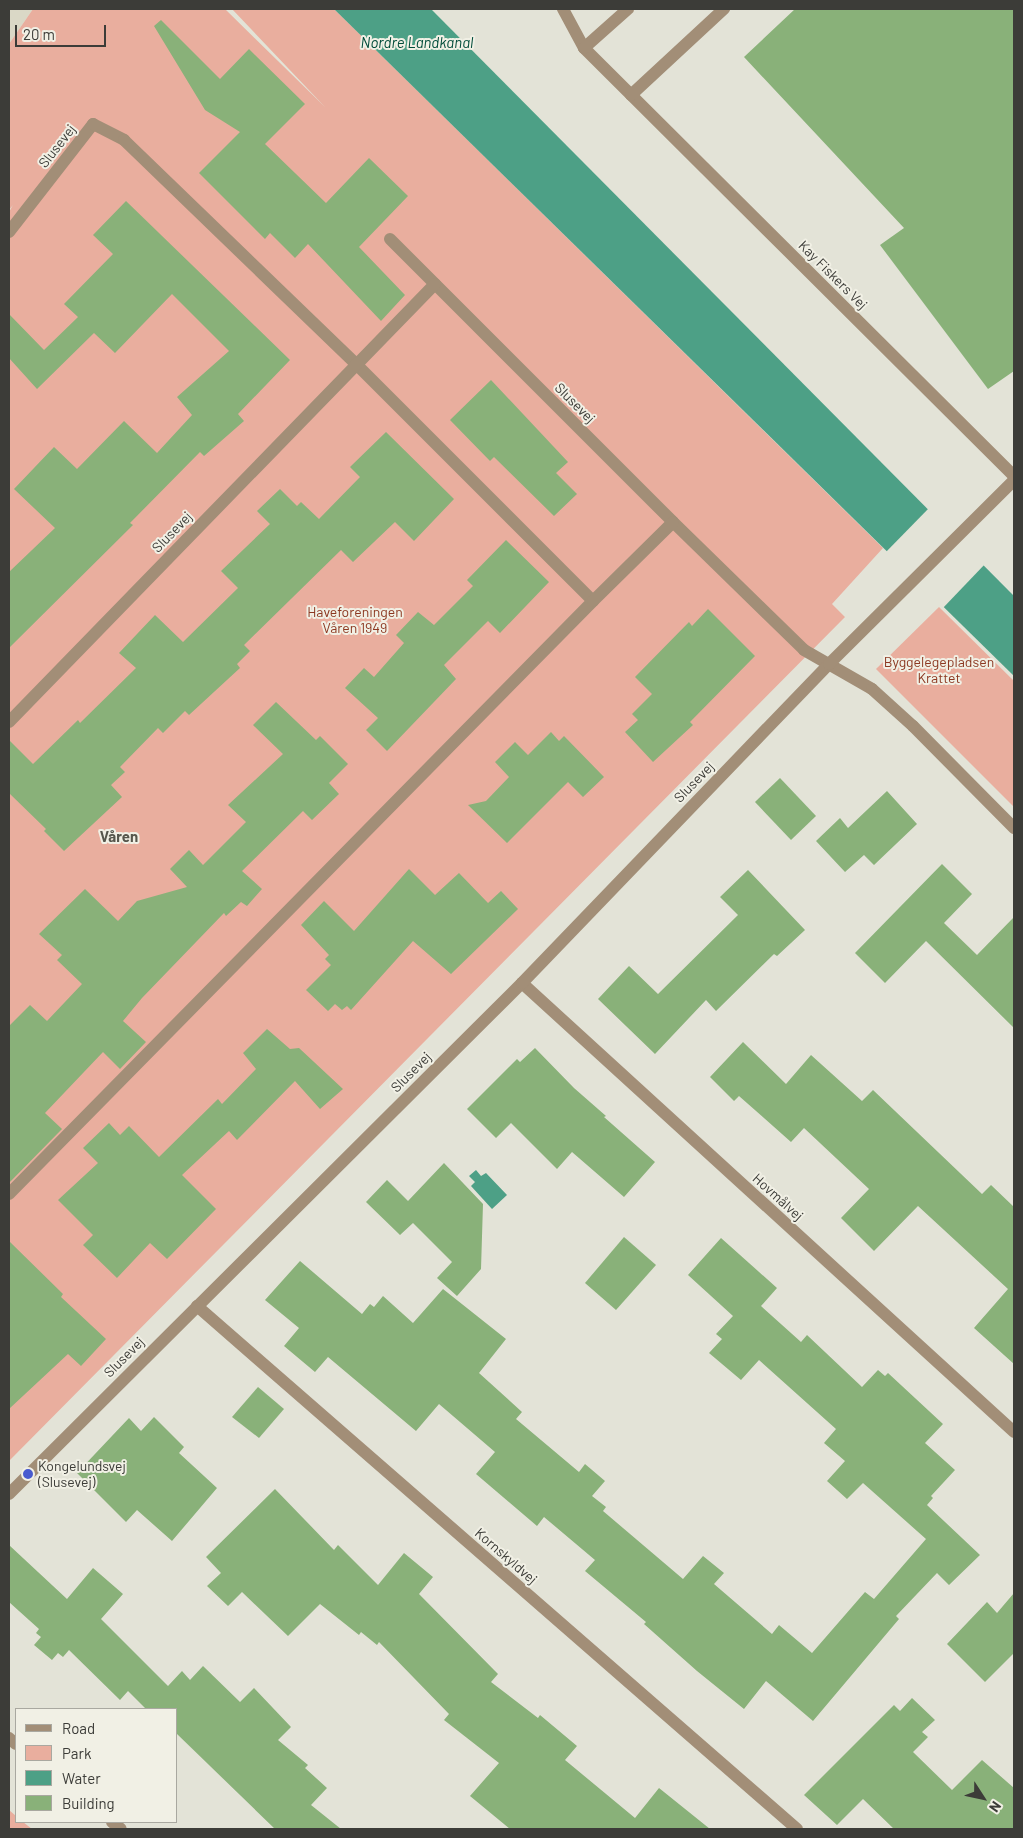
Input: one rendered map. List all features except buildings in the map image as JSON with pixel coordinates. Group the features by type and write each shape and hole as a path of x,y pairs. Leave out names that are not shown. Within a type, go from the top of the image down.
{"street":[{"name":"Kay Fiskers Vej","path":"563,9 584,48 1014,478"},
{"path":"584,48 628,9"},
{"path":"631,95 724,9"},
{"name":"Slusevej","path":"9,232 93,124 124,140 356,364 592,601"},
{"name":"Slusevej","path":"390,240 804,650 872,690 913,726 1014,828"},
{"name":"Slusevej","path":"9,722 435,284"},
{"path":"829,664 987,508 1014,478"},
{"path":"9,1194 592,601 673,522"},
{"name":"Slusevej","path":"9,1494 522,983 829,664"},
{"name":"Hovmålvej","path":"522,983 1014,1432"},
{"name":"Kornskyldvej","path":"196,1306 797,1829"}],"shaded area":[{"path":"9,9 33,9 9,44"}],"green space":[{"name":"Haveforeningen Våren 1949","path":"33,9 225,9 325,107 232,9 334,9 883,548 832,604 845,617 9,1461 9,212 13,205 9,210 9,44"},
{"name":"Byggelegepladsen Krattet","path":"939,607 1014,681 1014,807 876,669"},
{"path":"9,1810 15,1815 15,1823 24,1823 32,1829 9,1829"}],"water":[{"name":"Nordre Landkanal","path":"334,9 431,9 1014,596 1014,676"},
{"path":"476,1170 481,1176 486,1173 507,1195 492,1209 471,1186 475,1182 469,1176"}],"pier":[{"path":"930,507 986,563 942,609 885,553"}],"place":[{"name":"Kongelundsvej (Slusevej)","path":"28,1474"}],"district":[{"name":"Våren","path":"119,837"}]}
